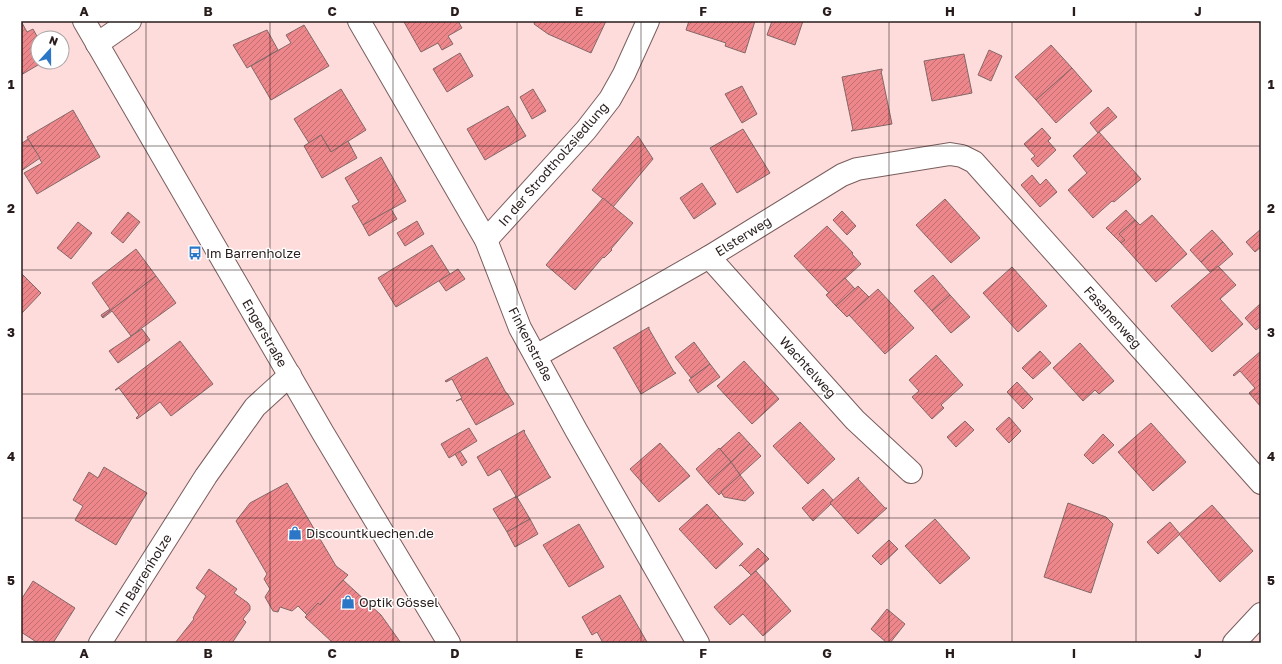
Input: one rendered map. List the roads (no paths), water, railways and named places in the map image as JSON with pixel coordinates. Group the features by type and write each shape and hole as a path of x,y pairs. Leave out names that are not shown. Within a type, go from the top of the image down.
{"street":[{"name":"Engerstraße","path":"84,21 323,433 449,643"},
{"path":"97,44 130,21"},
{"name":"Finkenstraße","path":"359,21 486,240 520,328 580,437 698,643"},
{"name":"In der Strodtholzsiedlung","path":"486,240 586,130 610,99 624,74 648,21"},
{"name":"Elsterweg","path":"536,356 709,257 847,173 857,169 950,154 962,156"},
{"name":"Fasanenweg","path":"962,156 974,162 1261,483"},
{"name":"Wachtelweg","path":"709,257 855,420 912,472"},
{"name":"Im Barrenholze","path":"100,643 206,476 255,407 290,375"},
{"path":"1234,643 1261,614"}],"place":[{"name":"Im Barrenholze","path":"195,253"},
{"name":"Discountkuechen.de","path":"295,533"},
{"name":"Optik Gössel","path":"348,602"}]}
